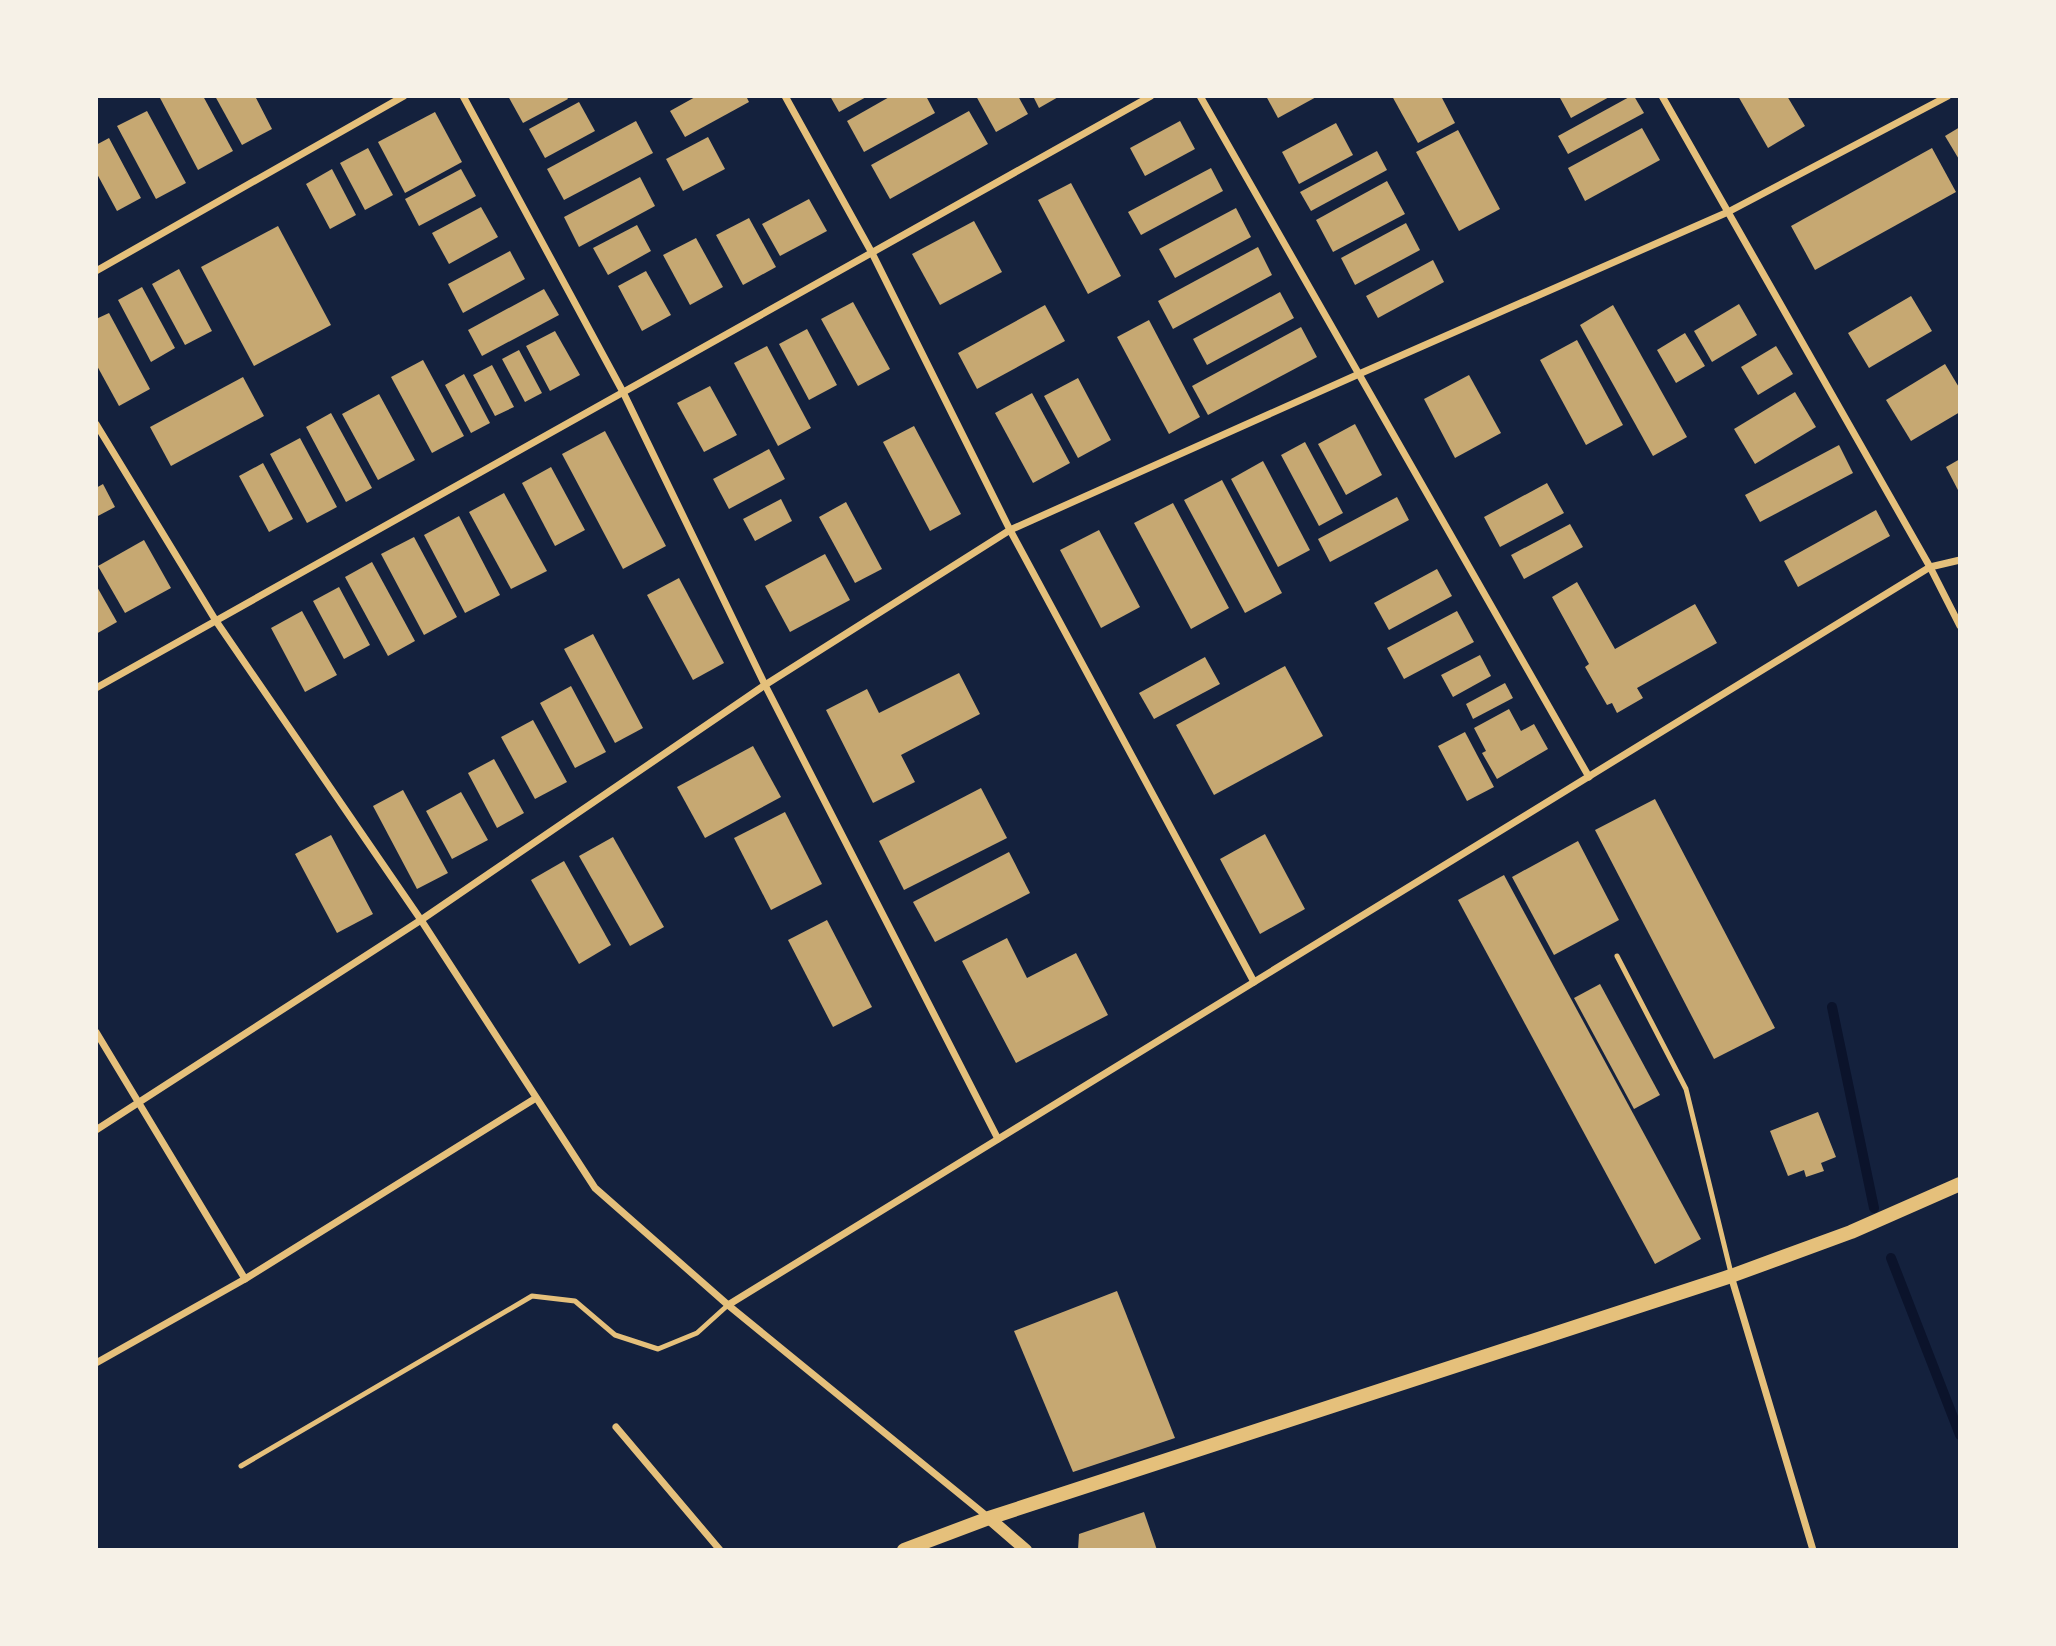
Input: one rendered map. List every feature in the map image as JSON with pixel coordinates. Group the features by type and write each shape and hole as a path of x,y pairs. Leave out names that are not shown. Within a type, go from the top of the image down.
{"main road":[{"path":"904,1550 989,1518 1731,1276 1852,1232 1960,1184"}],"street":[{"path":"96,271 404,96"},
{"path":"463,96 623,392 765,685 998,1139"},
{"path":"785,96 872,253 1010,530 1254,982"},
{"path":"96,688 1151,96"},
{"path":"1200,96 1589,777"},
{"path":"1662,96 1930,567 1960,626"},
{"path":"96,1130 421,920 765,685 1010,530 1728,212 1948,96"},
{"path":"96,424 215,621 421,920 595,1188 728,1305 1026,1550"},
{"path":"728,1305 1930,567 1960,560"},
{"path":"96,1032 245,1279"},
{"path":"96,1363 245,1279 536,1098"},
{"path":"1731,1276 1813,1550"},
{"path":"616,1427 720,1550"}],"lane":[{"path":"1617,956 1686,1089 1731,1276"},
{"path":"241,1466 532,1296 575,1301 615,1335 658,1349 697,1333 728,1305"}],"building":[{"path":"159,96 203,96 233,151 198,170"},
{"path":"215,96 255,96 272,129 242,145"},
{"path":"508,96 566,96 568,99 523,123"},
{"path":"697,96 746,96 749,102 685,137 670,111"},
{"path":"830,96 868,96 839,112"},
{"path":"891,96 926,96 935,113 864,152 847,121"},
{"path":"976,96 1018,96 1028,114 996,132"},
{"path":"1033,96 1060,96 1039,108"},
{"path":"1266,96 1318,96 1278,118"},
{"path":"1392,96 1441,96 1455,123 1418,143"},
{"path":"1559,96 1611,96 1571,118"},
{"path":"1634,96 1644,113 1568,154 1558,136"},
{"path":"1738,96 1787,96 1805,126 1768,148"},
{"path":"579,102 595,131 545,158 529,129"},
{"path":"147,111 186,183 156,199 117,126"},
{"path":"969,111 988,144 890,199 871,165"},
{"path":"435,112 462,162 405,193 378,142"},
{"path":"636,121 653,153 564,200 547,169"},
{"path":"1180,121 1195,149 1145,176 1130,148"},
{"path":"1336,123 1353,155 1299,184 1282,152"},
{"path":"1960,127 1960,161 1945,136"},
{"path":"1642,128 1660,160 1585,201 1568,168"},
{"path":"1458,130 1500,209 1459,231 1416,152"},
{"path":"708,137 725,169 683,191 666,159"},
{"path":"109,138 141,198 117,211 96,172 96,145"},
{"path":"368,148 393,195 365,210 340,163"},
{"path":"1932,148 1956,192 1815,270 1791,226"},
{"path":"1377,151 1387,170 1311,211 1300,192"},
{"path":"1211,168 1223,191 1141,235 1128,212"},
{"path":"332,169 356,215 330,229 306,184"},
{"path":"461,169 476,196 419,226 405,199"},
{"path":"640,177 655,206 579,247 564,217"},
{"path":"1387,181 1405,214 1333,252 1316,220"},
{"path":"1071,183 1121,276 1088,294 1038,200"},
{"path":"809,199 827,231 780,256 762,224"},
{"path":"481,207 498,237 449,264 432,233"},
{"path":"1236,208 1251,237 1175,278 1159,249"},
{"path":"749,218 776,267 743,285 716,235"},
{"path":"974,221 1002,272 940,305 912,254"},
{"path":"1406,223 1420,250 1355,285 1341,258"},
{"path":"637,225 651,251 608,275 593,248"},
{"path":"278,226 331,325 254,366 201,267"},
{"path":"696,238 723,287 690,305 663,255"},
{"path":"1258,247 1272,275 1173,329 1158,301"},
{"path":"510,251 525,279 463,313 448,284"},
{"path":"1433,260 1444,282 1378,318 1366,296"},
{"path":"179,269 212,331 185,345 152,284"},
{"path":"646,271 671,315 642,331 618,286"},
{"path":"142,287 175,348 151,362 118,300"},
{"path":"544,289 559,315 482,356 468,330"},
{"path":"1280,292 1294,318 1207,365 1193,339"},
{"path":"1911,296 1932,331 1869,368 1848,333"},
{"path":"853,302 890,369 858,386 821,319"},
{"path":"1739,304 1757,335 1712,362 1694,331"},
{"path":"1045,305 1065,341 977,389 958,353"},
{"path":"1613,305 1687,437 1653,456 1580,325"},
{"path":"109,313 150,389 119,406 96,364 96,319"},
{"path":"1149,320 1200,417 1169,434 1117,337"},
{"path":"1301,327 1317,357 1208,415 1192,386"},
{"path":"807,329 837,385 809,400 779,344"},
{"path":"555,331 580,375 550,391 526,346"},
{"path":"1685,333 1705,366 1676,383 1657,350"},
{"path":"1577,340 1623,425 1586,445 1540,360"},
{"path":"767,346 811,428 778,446 734,363"},
{"path":"1776,346 1793,374 1758,395 1741,367"},
{"path":"519,350 542,393 525,402 502,359"},
{"path":"423,360 464,436 432,453 391,377"},
{"path":"1945,364 1960,389 1960,412 1911,441 1886,400"},
{"path":"492,365 514,407 495,416 473,375"},
{"path":"464,374 490,423 471,433 445,385"},
{"path":"1469,375 1501,433 1455,458 1424,399"},
{"path":"243,377 264,416 171,466 150,427"},
{"path":"1078,378 1111,440 1078,458 1044,396"},
{"path":"710,386 737,435 704,452 677,403"},
{"path":"1795,392 1816,427 1755,464 1734,429"},
{"path":"1032,393 1070,463 1033,483 995,413"},
{"path":"379,394 415,460 378,480 342,414"},
{"path":"331,413 372,488 346,502 306,427"},
{"path":"1355,424 1382,475 1346,495 1318,444"},
{"path":"914,426 961,514 930,531 883,442"},
{"path":"605,431 666,546 623,569 562,454"},
{"path":"300,438 337,507 307,523 270,454"},
{"path":"1305,442 1343,513 1319,526 1281,455"},
{"path":"1839,445 1853,473 1760,522 1745,495"},
{"path":"769,449 785,479 729,509 713,479"},
{"path":"1960,459 1960,494 1946,467"},
{"path":"1263,461 1310,550 1278,567 1231,479"},
{"path":"263,463 293,519 269,532 239,476"},
{"path":"551,467 585,530 555,546 522,483"},
{"path":"1222,480 1282,593 1245,613 1184,500"},
{"path":"1547,483 1564,513 1500,547 1484,517"},
{"path":"103,484 115,507 96,517 96,488"},
{"path":"504,493 547,571 511,589 469,512"},
{"path":"1397,497 1409,520 1330,562 1318,539"},
{"path":"781,499 792,521 755,541 743,519"},
{"path":"846,502 882,569 855,583 819,517"},
{"path":"1173,503 1229,608 1191,629 1134,523"},
{"path":"1876,510 1890,536 1798,587 1784,561"},
{"path":"459,516 500,595 465,613 424,535"},
{"path":"1570,524 1583,547 1524,579 1511,555"},
{"path":"1099,530 1140,607 1101,628 1060,550"},
{"path":"414,537 457,617 424,635 381,554"},
{"path":"144,540 171,588 125,613 98,566"},
{"path":"825,554 850,600 790,632 765,586"},
{"path":"372,562 415,641 388,656 345,577"},
{"path":"1437,569 1452,596 1389,630 1374,603"},
{"path":"679,578 724,663 693,680 647,595"},
{"path":"1577,582 1615,649 1695,604 1717,643 1637,688 1643,698 1617,713 1612,703 1607,705 1585,667 1589,664 1552,597"},
{"path":"96,585 117,622 96,634"},
{"path":"339,587 370,645 344,659 313,601"},
{"path":"302,611 337,675 305,692 271,628"},
{"path":"1457,611 1474,642 1404,679 1387,648"},
{"path":"593,634 643,728 615,743 564,649"},
{"path":"1480,655 1491,676 1453,697 1441,675"},
{"path":"1205,657 1220,684 1154,719 1139,693"},
{"path":"1285,666 1323,736 1214,795 1176,725"},
{"path":"959,673 980,714 901,755 915,782 873,803 826,710 867,689 879,713"},
{"path":"1505,683 1513,698 1473,719 1466,704"},
{"path":"571,686 606,752 575,768 540,703"},
{"path":"1509,709 1521,731 1534,724 1548,749 1497,779 1482,753 1486,751 1474,728"},
{"path":"533,720 567,782 535,799 501,737"},
{"path":"1465,732 1494,787 1467,801 1438,746"},
{"path":"753,746 781,797 705,838 677,787"},
{"path":"494,759 524,813 497,828 468,773"},
{"path":"981,788 1007,838 904,890 879,841"},
{"path":"403,790 448,873 417,889 373,806"},
{"path":"461,792 488,840 452,859 426,811"},
{"path":"1655,799 1775,1028 1714,1059 1595,830"},
{"path":"785,812 822,884 771,910 734,838"},
{"path":"1265,834 1305,909 1260,934 1220,859"},
{"path":"331,835 373,914 337,933 295,854"},
{"path":"613,837 664,927 630,946 579,856"},
{"path":"1578,841 1619,920 1554,955 1512,877"},
{"path":"1009,852 1030,893 935,942 913,902"},
{"path":"564,861 611,945 579,964 531,880"},
{"path":"1504,875 1701,1239 1655,1264 1458,900"},
{"path":"827,920 872,1007 833,1027 788,940"},
{"path":"1007,938 1027,978 1076,953 1108,1015 1016,1063 962,961"},
{"path":"1600,984 1660,1095 1634,1109 1574,998"},
{"path":"1818,1112 1836,1157 1821,1163 1824,1171 1806,1177 1804,1170 1788,1176 1770,1131"},
{"path":"1117,1291 1175,1438 1073,1472 1014,1331"},
{"path":"1144,1512 1157,1550 1078,1550 1079,1534"}],"waterway":[{"path":"1832,1007 1874,1208"},
{"path":"1891,1258 1960,1435"}]}
